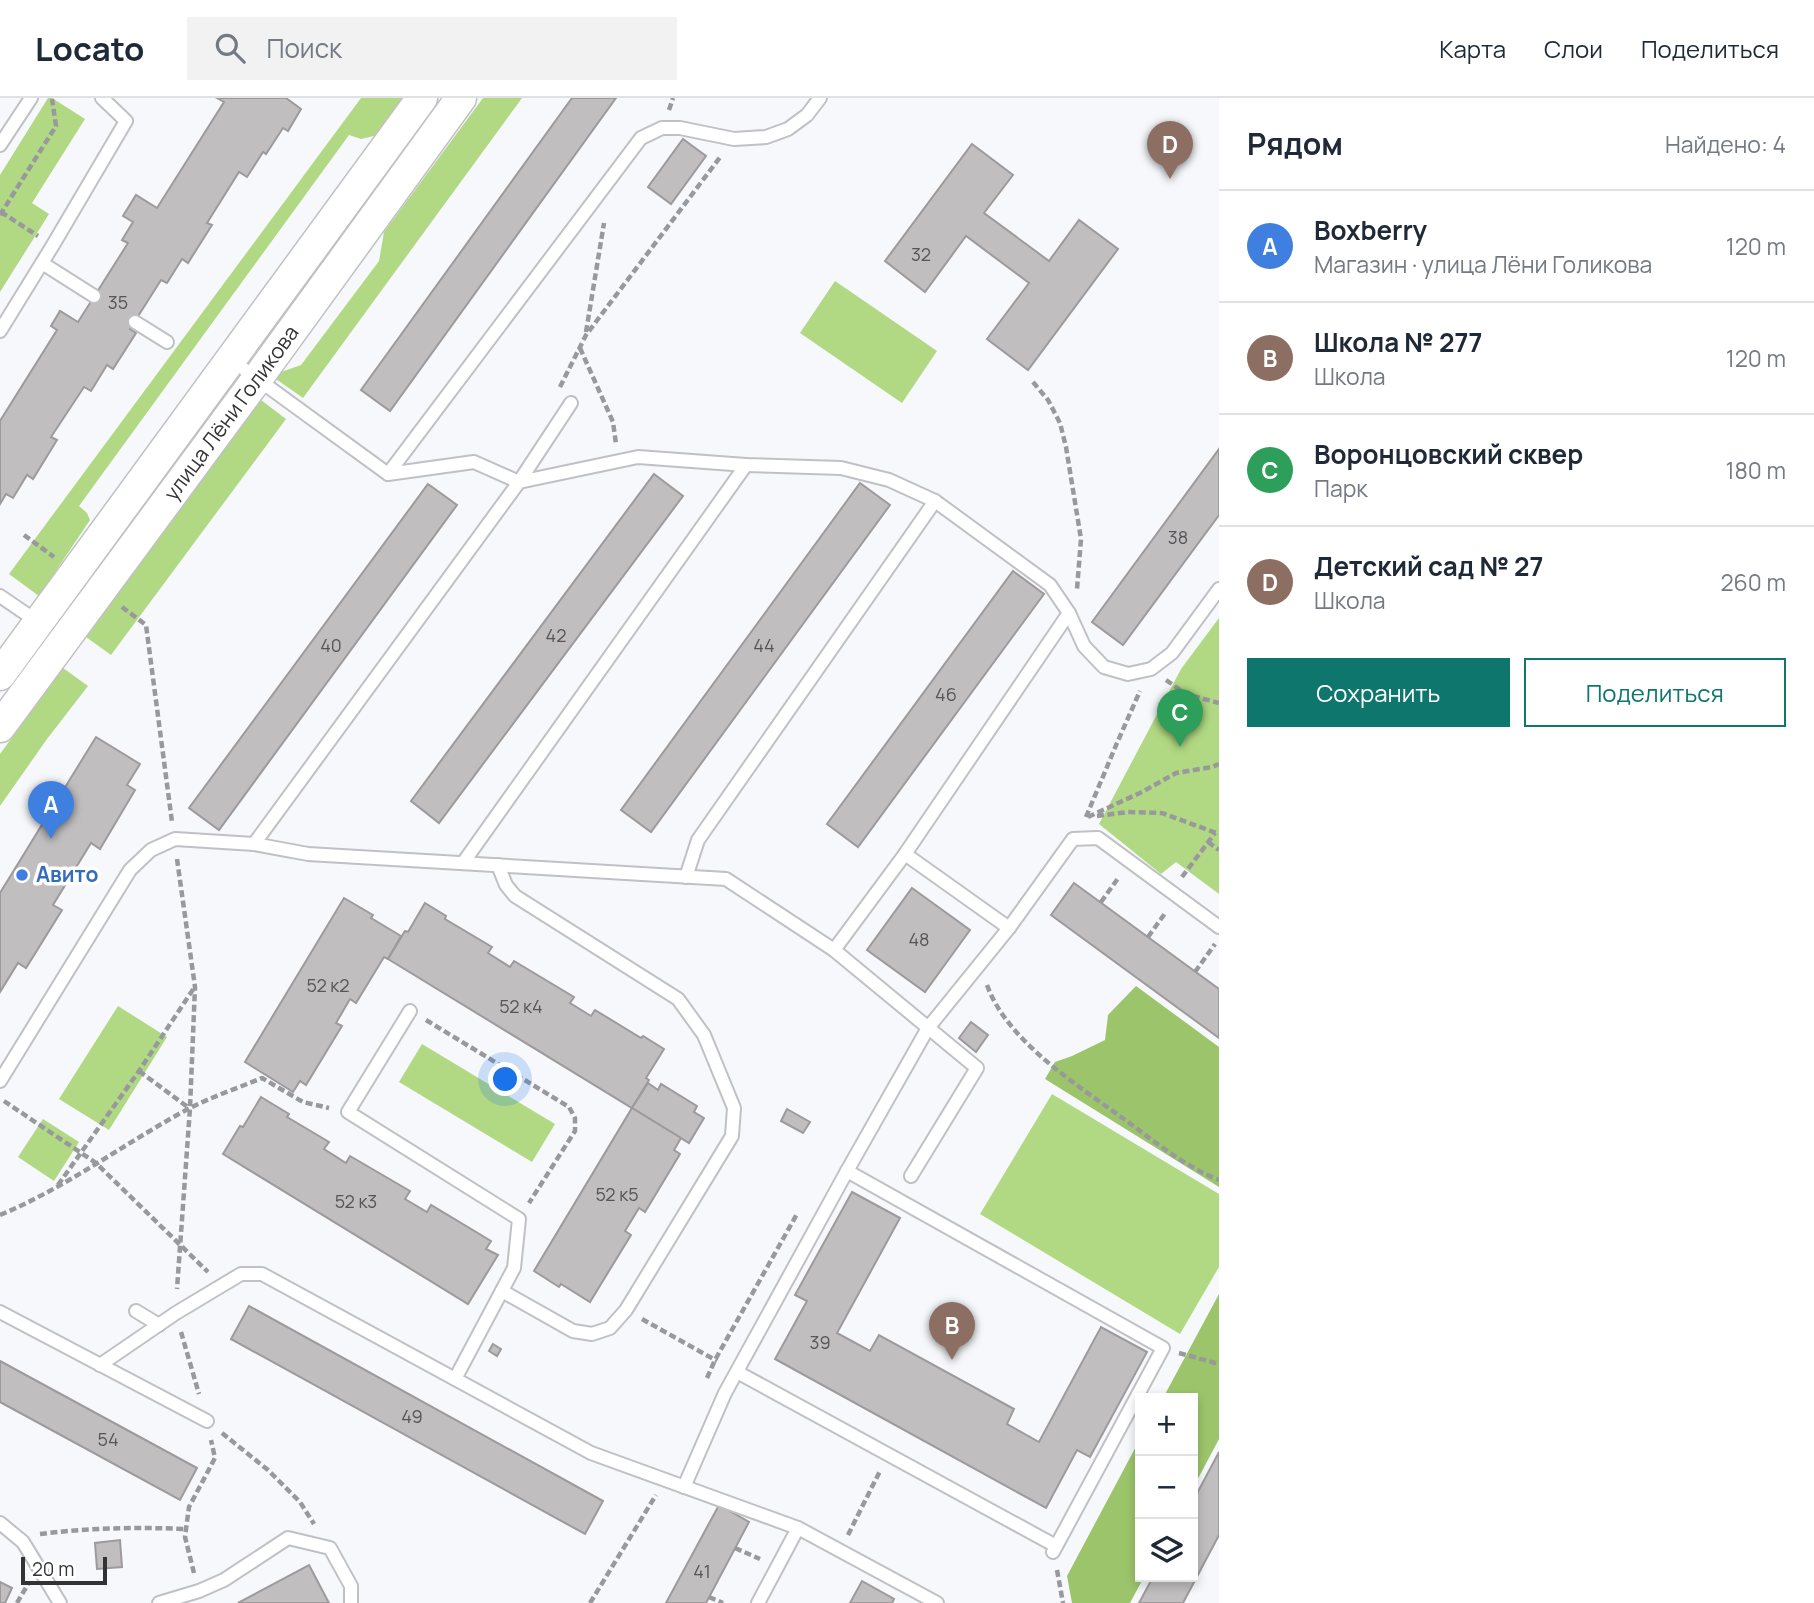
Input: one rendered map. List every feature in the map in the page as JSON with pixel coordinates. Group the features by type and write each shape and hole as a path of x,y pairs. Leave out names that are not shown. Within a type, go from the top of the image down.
{"street":[{"name":"улица Лёни Голикова","path":"0,727 51,632 230,359 422,98"},
{"name":"улица Лёни Голикова","path":"0,675 51,632 257,379 461,98"}],"lane":[{"path":"0,145 31,98"},
{"path":"0,331 126,121 102,98"},
{"path":"388,474 641,138 662,128 680,128 734,139 766,137 788,129 807,115 820,98"},
{"path":"42,263 94,296"},
{"path":"135,322 167,342"},
{"path":"230,359 388,474 474,462 519,482 638,457 746,465 841,468 889,480 935,501 1050,585 1069,613 1084,646 1104,667 1128,674 1151,669 1172,653 1219,589"},
{"path":"254,844 519,482 571,403"},
{"path":"463,863 746,465"},
{"path":"686,877 698,840 935,501"},
{"path":"0,596 51,632"},
{"path":"834,950 905,854 1069,613"},
{"path":"684,1486 725,1393 928,1028 1009,928 1073,839 1098,838 1130,862 1178,890 1219,927"},
{"path":"0,1081 130,870 151,850 175,839 254,844 309,854 726,879 834,950 977,1068 911,1176"},
{"path":"905,854 1009,928"},
{"path":"498,865 506,885 515,896 678,999 704,1035 734,1108 732,1136 626,1310 610,1328 592,1334 573,1331 502,1291"},
{"path":"410,1011 348,1112 519,1219 514,1268 455,1379"},
{"path":"737,1372 1055,1549 1163,1348 847,1171"},
{"path":"100,1365 176,1313 241,1274 262,1274 591,1453 798,1528 937,1603"},
{"path":"136,1311 159,1325"},
{"path":"0,1312 207,1421"},
{"path":"0,1523 23,1542 60,1603"},
{"path":"758,1603 798,1528"},
{"path":"159,1603 224,1580 288,1538 330,1548 351,1586 351,1603"}],"path":[{"path":"52,98 56,126 0,213 53,246"},
{"path":"571,403 560,388 586,335 734,139"},
{"path":"586,335 611,177"},
{"path":"580,347 613,422 618,461"},
{"path":"1033,382 1048,400 1060,423 1070,473 1080,539 1077,589 1069,613"},
{"path":"24,535 61,562"},
{"path":"118,604 146,625 195,987 176,1313 215,1458 189,1507 184,1537 199,1591"},
{"path":"1073,839 1086,817 1116,743 1151,669 1186,694 1219,702"},
{"path":"1086,817 1142,792 1176,773 1219,764"},
{"path":"1086,817 1128,812 1161,813 1217,833 1208,842 1148,937"},
{"path":"1208,842 1219,850"},
{"path":"1101,902 1130,862"},
{"path":"1195,972 1219,939"},
{"path":"980,964 993,1001 1002,1014 1021,1037 1058,1071 1168,1152 1219,1180"},
{"path":"57,1187 195,987"},
{"path":"410,1011 569,1107 575,1118 575,1131 519,1219"},
{"path":"139,1071 190,1108"},
{"path":"0,1215 57,1187 190,1108 262,1078 303,1102 348,1112"},
{"path":"0,1099 96,1163 222,1285"},
{"path":"626,1310 737,1372"},
{"path":"1163,1348 1219,1364"},
{"path":"207,1421 268,1470 300,1502 330,1548"},
{"path":"840,1550 888,1454"},
{"path":"590,1603 665,1480"},
{"path":"23,1542 40,1534 76,1530 150,1527 186,1529"},
{"path":"735,1548 776,1567"},
{"path":"1055,1549 1063,1603"},
{"path":"709,1597 723,1603"}],"green space":[{"path":"48,98 85,119 32,203 49,214 0,292 0,175"},
{"path":"361,98 403,98 374,136 361,139 349,135 79,506 90,520 39,596 9,574"},
{"path":"483,98 522,98 303,398 276,379 281,372 301,365 379,261 384,232"},
{"path":"835,281 937,351 902,403 800,333"},
{"path":"261,400 286,419 111,655 86,637"},
{"path":"1219,618 1219,894 1176,862 1161,874 1099,824 1181,669"},
{"path":"63,668 88,686 0,806 0,754"},
{"path":"1136,986 1219,1047 1219,1187 1045,1079 1055,1062 1105,1040 1108,1015"},
{"path":"118,1006 167,1037 109,1130 59,1099"},
{"path":"422,1044 555,1124 532,1162 399,1082"},
{"path":"1052,1094 1219,1194 1219,1267 1180,1334 980,1214"},
{"path":"43,1119 79,1142 54,1181 18,1157"},
{"path":"1219,1294 1219,1439 1198,1479 1198,1393 1166,1393"},
{"path":"1135,1448 1135,1582 1141,1582 1130,1603 1072,1603 1067,1576"}],"building":[{"path":"217,98 286,98 301,109 288,131 283,128 247,177 239,172 207,223 212,225 188,263 182,259 167,283 161,280 130,329 136,333 113,369 107,365 91,391 84,387 51,437 57,440 33,479 27,475 13,498 6,494 0,504 0,421 57,330 51,326 60,311 78,322 128,243 122,240 133,222 123,216 136,195 157,208 224,102"},
{"path":"572,98 616,98 390,411 361,390"},
{"path":"683,139 706,156 671,204 648,187"},
{"path":"972,144 1013,175 984,213 1049,261 1079,220 1118,249 1028,370 987,339 1029,283 966,236 925,292 885,261"},
{"path":"1219,449 1219,515 1123,645 1092,622"},
{"path":"654,474 683,496 439,823 411,801"},
{"path":"860,483 890,505 651,832 621,810"},
{"path":"428,484 457,505 219,830 189,808"},
{"path":"1013,571 1044,594 858,847 827,824"},
{"path":"96,737 140,764 127,785 135,790 100,849 91,843 53,905 62,910 26,968 18,963 0,992 0,893"},
{"path":"1074,883 1219,989 1219,1038 1051,915"},
{"path":"912,888 970,930 925,992 867,950"},
{"path":"344,898 401,936 388,959 384,957 356,1003 350,999 336,1023 342,1026 306,1085 300,1081 293,1092 245,1062"},
{"path":"425,903 446,916 445,919 492,947 488,953 510,967 514,961 574,997 570,1003 591,1016 595,1010 664,1049 632,1108 388,959"},
{"path":"971,1022 988,1035 976,1052 959,1038"},
{"path":"648,1083 658,1090 661,1084 697,1106 694,1112 704,1118 689,1143 632,1108"},
{"path":"261,1097 289,1114 287,1117 329,1142 324,1149 346,1163 350,1156 410,1191 405,1199 427,1212 431,1205 491,1241 486,1249 498,1255 468,1304 223,1154"},
{"path":"632,1108 681,1138 674,1150 680,1154 645,1212 639,1208 625,1231 631,1235 590,1302 534,1271"},
{"path":"787,1109 810,1122 803,1133 781,1121"},
{"path":"852,1192 900,1218 837,1333 870,1351 879,1335 1014,1409 1007,1424 1039,1442 1101,1327 1147,1352 1090,1457 1077,1450 1046,1508 775,1359 807,1301 795,1295"},
{"path":"249,1306 603,1501 585,1534 231,1339"},
{"path":"493,1344 501,1349 497,1356 489,1351"},
{"path":"0,1361 197,1468 180,1500 0,1402"},
{"path":"1219,1452 1219,1535 1198,1575 1198,1519 1198,1492"},
{"path":"719,1505 749,1522 706,1603 666,1603"},
{"path":"120,1540 122,1567 97,1569 95,1543"},
{"path":"309,1565 329,1603 238,1603"},
{"path":"862,1581 894,1599 892,1603 850,1603"},
{"path":"0,1582 12,1588 5,1603 0,1603"},
{"path":"1150,1582 1194,1582 1183,1603 1139,1603"}],"place":[{"name":"Детский сад № 27","path":"1170,179"},
{"name":"Воронцовский сквер","path":"1180,747"},
{"name":"Boxberry","path":"51,839"},
{"name":"Авито","path":"22,875"},
{"name":"Школа № 277","path":"952,1360"}]}
